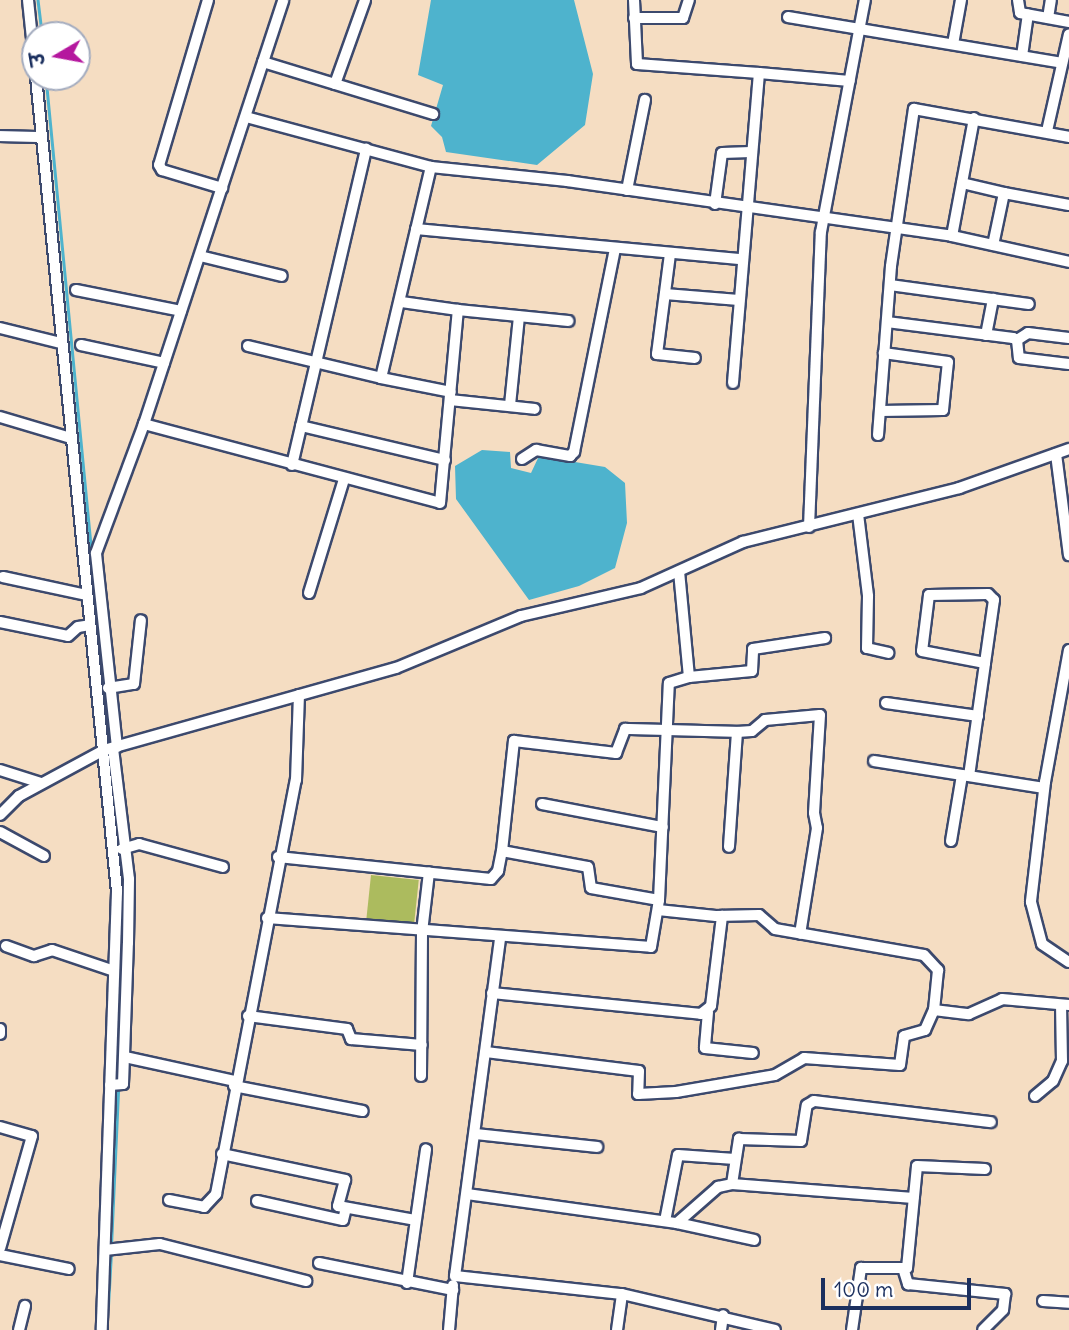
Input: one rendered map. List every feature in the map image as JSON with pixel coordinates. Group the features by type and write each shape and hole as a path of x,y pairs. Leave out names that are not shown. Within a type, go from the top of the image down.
{"street":[{"path":"28,0 30,21"},
{"path":"208,0 160,168 222,188"},
{"path":"109,749 108,688 96,553 144,424 284,0"},
{"path":"335,84 365,0"},
{"path":"634,0 636,64 850,81"},
{"path":"634,18 683,18 689,0"},
{"path":"809,527 824,219 865,0"},
{"path":"953,44 961,0"},
{"path":"1018,0 1018,11 1069,22"},
{"path":"1048,18 1051,0"},
{"path":"1022,56 1028,15"},
{"path":"788,17 1062,63"},
{"path":"1047,131 1069,34"},
{"path":"263,62 432,114"},
{"path":"733,383 759,73"},
{"path":"38,91 90,625 109,749 119,849 125,1057 115,1085"},
{"path":"1055,93 1069,96"},
{"path":"627,190 645,100"},
{"path":"878,435 896,229 914,109 1069,137"},
{"path":"246,117 431,167 627,190 952,236 1069,262"},
{"path":"952,236 974,118"},
{"path":"0,136 43,137"},
{"path":"292,465 366,149"},
{"path":"715,204 722,153 751,152"},
{"path":"381,378 402,302 431,167"},
{"path":"962,183 1069,205"},
{"path":"993,245 1004,193"},
{"path":"416,229 742,259"},
{"path":"522,459 536,450 569,456 574,452 615,249"},
{"path":"670,254 657,354 695,358"},
{"path":"200,256 282,276"},
{"path":"890,285 1029,304"},
{"path":"76,290 181,311"},
{"path":"665,294 739,300"},
{"path":"986,335 993,299"},
{"path":"402,302 568,321"},
{"path":"144,424 439,503 446,460 458,310"},
{"path":"510,405 519,316"},
{"path":"887,322 1017,340 1028,332 1069,338"},
{"path":"0,328 61,343"},
{"path":"1017,340 1019,358 1069,364"},
{"path":"81,345 164,363"},
{"path":"248,346 451,396 535,409"},
{"path":"880,411 943,410 948,362 884,353"},
{"path":"0,417 71,438"},
{"path":"301,426 446,460"},
{"path":"0,815 19,796 109,749 396,668 521,616 641,588 743,542 959,488 1069,449"},
{"path":"1056,454 1069,555"},
{"path":"309,593 344,479"},
{"path":"858,514 868,596 867,648 888,653"},
{"path":"679,572 689,677"},
{"path":"3,578 49,590 87,595"},
{"path":"951,841 978,716 985,663 993,597 929,595 922,651 985,663"},
{"path":"108,688 134,684 141,620"},
{"path":"0,622 68,636 78,627 90,625"},
{"path":"267,918 500,939 651,947 658,905 669,680 752,671 753,649 825,638"},
{"path":"1069,650 1034,859 1033,921 1042,944 1069,962"},
{"path":"169,1200 204,1207 213,1202 278,857 296,780 299,695"},
{"path":"886,704 978,716"},
{"path":"278,857 491,879 498,871 502,851 514,741 616,753 623,729 752,732 765,720 820,715 814,813 817,828 800,934"},
{"path":"729,847 737,732"},
{"path":"874,761 1044,788"},
{"path":"0,770 41,783"},
{"path":"542,804 663,827"},
{"path":"0,832 44,856"},
{"path":"119,849 139,845 223,867"},
{"path":"102,1330 109,1250 115,1085 114,971 119,849"},
{"path":"486,1052 639,1071 638,1094 676,1092 766,1078 812,1057 900,1065 903,1037 925,1030 934,1010 938,970 932,960 771,928 759,915 722,916 658,905 591,888 588,867 502,851"},
{"path":"421,1076 422,932 429,872"},
{"path":"722,916 705,1048 753,1053"},
{"path":"449,1330 500,939"},
{"path":"6,946 34,956 52,950 114,971"},
{"path":"492,993 708,1012"},
{"path":"934,1010 969,1014 1002,999 1065,1005 1062,1060 1053,1081 1035,1096"},
{"path":"248,1016 344,1029 351,1039 422,1045"},
{"path":"125,1057 363,1111"},
{"path":"732,1184 735,1159 742,1137 801,1141 807,1105 814,1101 991,1122"},
{"path":"0,1127 32,1136 4,1219 0,1248"},
{"path":"476,1134 597,1147"},
{"path":"407,1283 426,1149"},
{"path":"222,1154 345,1180 338,1206 415,1220"},
{"path":"665,1221 678,1155 735,1159"},
{"path":"983,1330 1003,1310 1005,1294 908,1284 904,1271 917,1166 985,1169"},
{"path":"677,1223 718,1187 732,1184 913,1198"},
{"path":"467,1194 665,1221 754,1240"},
{"path":"257,1201 343,1220 346,1208"},
{"path":"109,1250 160,1244 306,1281"},
{"path":"0,1255 69,1269"},
{"path":"319,1263 407,1283 453,1290"},
{"path":"852,1330 861,1268 904,1271"},
{"path":"455,1276 622,1294 723,1315 775,1330"},
{"path":"617,1330 622,1294"},
{"path":"1043,1301 1069,1303"},
{"path":"19,1330 25,1306"},
{"path":"721,1330 723,1315"}],"green space":[{"path":"371,875 419,880 414,926 366,921"}],"water":[{"path":"431,0 574,0 593,74 585,125 537,165 446,152 442,137 431,126 443,85 418,75"},
{"path":"482,450 510,452 511,468 531,473 539,456 605,467 625,483 627,523 615,568 579,586 529,600 456,499 455,466"}],"waterway":[{"path":"38,0 40,21"},
{"path":"47,91 110,743"},
{"path":"122,865 122,960"},
{"path":"118,1082 119,1061"},
{"path":"111,1246 118,1089"},
{"path":"108,1306 111,1253"}]}
